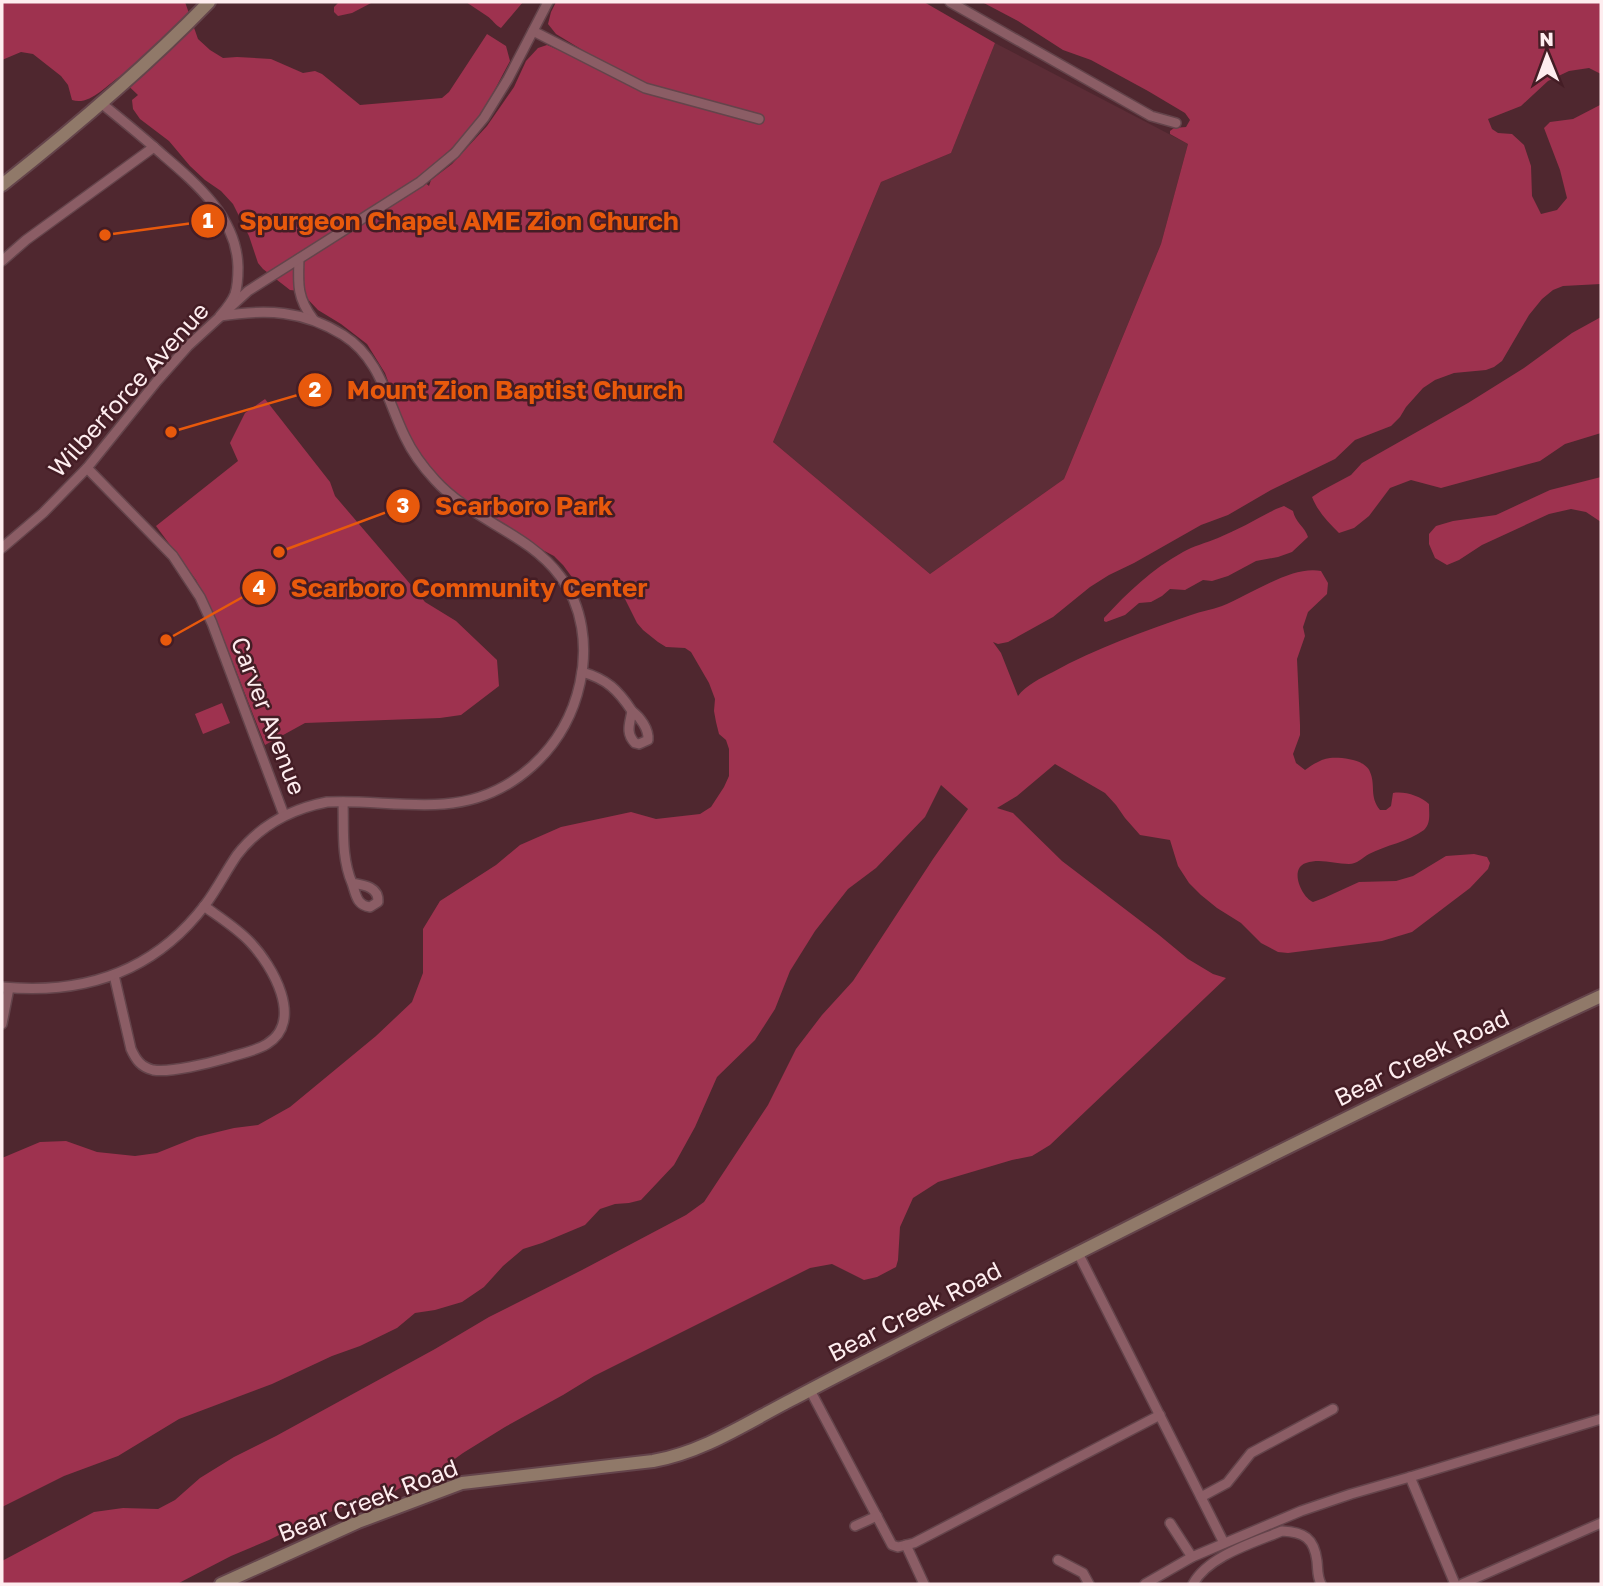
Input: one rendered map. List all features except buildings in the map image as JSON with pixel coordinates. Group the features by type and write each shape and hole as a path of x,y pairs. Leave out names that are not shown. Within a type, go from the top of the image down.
{"street":[{"path":"2,184 102,103 209,2"},
{"name":"Wilberforce Avenue","path":"2,548 43,513 87,468 188,346 248,290 420,182 455,153 484,118 508,79 548,2"},
{"path":"950,2 1151,116 1176,123"},
{"path":"533,31 645,88 759,119"},
{"path":"102,103 201,189 221,214 229,229 238,260 237,285 229,305 220,316"},
{"path":"2,261 26,240 154,147"},
{"path":"299,258 300,298 313,320"},
{"path":"2,1024 5,988 58,989 83,985 114,975 145,960 185,928 204,906 238,855 254,837 284,815 312,805 344,802 445,804 502,788 529,769 553,744 576,701 584,644 574,600 562,579 548,561 470,510 439,485 415,456 401,429 381,377 369,359 345,336 295,314 246,312 220,316"},
{"name":"Carver Avenue","path":"87,468 173,556 200,597 212,622 284,815"},
{"path":"582,673 610,683 632,711"},
{"path":"344,802 344,857 352,883"},
{"path":"114,975 131,1049 142,1065 154,1070 166,1070 223,1059 270,1043 282,1028 285,1015 279,987 264,959 249,941 204,906"},
{"name":"Bear Creek Road","path":"221,1584 358,1522 463,1483 653,1461 688,1452 1457,1063 1601,996"},
{"path":"1078,1253 1224,1543"},
{"path":"810,1390 892,1545 898,1547 914,1544 1160,1415"},
{"path":"1201,1497 1227,1483 1251,1453 1334,1409"},
{"path":"1145,1584 1192,1557 1350,1493 1601,1419"},
{"path":"1410,1477 1455,1584"},
{"path":"855,1526 877,1516"},
{"path":"1171,1522 1192,1557"},
{"path":"1462,1584 1601,1523"},
{"path":"1193,1584 1214,1561 1282,1531 1294,1531 1306,1536 1314,1548 1317,1576 1321,1584"},
{"path":"906,1545 925,1584"},
{"path":"1058,1560 1083,1573 1089,1584"}],"shaded area":[{"path":"2,2 185,2 198,39 223,58 271,59 303,73 315,71 360,105 442,98 449,92 487,34 506,46 510,61 478,119 445,155 418,177 429,186 431,180 452,164 487,126 514,87 526,61 538,48 547,45 582,60 589,54 556,34 548,24 556,2 924,2 995,43 951,153 881,182 773,442 930,574 1064,479 1161,244 1188,144 1170,134 1174,128 1186,127 1190,120 1185,113 1091,60 1063,50 982,2 1601,2 1601,74 1589,68 1569,71 1548,81 1521,106 1488,119 1492,129 1498,133 1512,134 1524,145 1531,166 1532,196 1541,214 1557,210 1567,198 1544,128 1550,122 1573,119 1601,102 1601,284 1563,286 1553,290 1529,315 1502,361 1494,367 1454,373 1435,380 1423,388 1391,426 1355,440 1335,459 1271,490 1228,515 1201,525 1109,575 1053,617 1008,642 993,642 1001,653 1018,696 1039,679 1103,648 1222,606 1297,572 1321,571 1328,583 1327,594 1308,612 1303,627 1305,636 1297,659 1300,735 1293,754 1296,763 1305,770 1330,758 1359,762 1370,772 1375,800 1380,810 1391,806 1393,793 1407,793 1429,804 1429,818 1424,830 1418,834 1369,854 1355,863 1306,863 1298,870 1301,889 1313,902 1359,882 1396,881 1413,876 1446,856 1474,854 1487,857 1490,863 1488,869 1470,888 1412,932 1382,941 1278,952 1261,943 1241,923 1217,908 1189,883 1178,866 1170,840 1140,835 1105,793 1055,764 1017,796 997,808 1013,813 1062,861 1188,959 1213,974 1226,978 1050,1145 1032,1156 938,1182 913,1198 900,1227 896,1267 877,1277 864,1280 832,1264 810,1268 594,1376 505,1427 434,1474 420,1476 395,1491 303,1523 177,1584 2,1584 2,1561 94,1512 123,1508 158,1509 175,1500 200,1478 234,1457 489,1317 686,1215 704,1202 768,1105 796,1049 853,981 968,809 941,785 925,817 876,868 848,889 815,931 790,971 775,1009 755,1040 717,1077 695,1127 674,1165 641,1200 600,1209 585,1225 523,1249 484,1287 462,1302 415,1313 397,1328 360,1346 272,1384 179,1419 118,1456 64,1476 2,1507 2,1158 40,1142 66,1141 97,1152 135,1156 157,1153 197,1137 258,1125 290,1107 376,1036 412,1002 423,973 423,929 440,901 496,865 520,845 561,827 631,812 656,819 700,814 711,807 729,776 729,749 726,740 719,734 714,711 715,699 709,683 691,652 685,648 666,647 658,642 637,623 623,595 618,591 606,586 584,587 577,584 554,556 471,505 436,476 416,450 385,373 367,344 318,310 300,291 290,290 263,269 233,204 190,166 169,141 140,119 133,109 132,100 138,95 119,77 91,98 72,100 68,85 61,76 33,54 21,52 2,60"},
{"path":"339,2 373,2 352,13 338,16 334,7"},
{"path":"466,2 523,2 501,28"},
{"path":"995,43 1188,144 1161,244 1064,479 930,574 773,442 881,182 951,153"},
{"path":"1601,317 1601,433 1565,444 1540,461 1441,488 1411,480 1390,488 1369,516 1354,528 1339,533 1320,512 1312,497 1351,475 1362,463 1468,403 1524,368 1572,333"},
{"path":"265,399 330,482 335,496 425,602 456,621 497,660 499,686 461,715 305,723 265,745 222,635 196,580 156,526 238,461 230,443 245,413"},
{"path":"1601,477 1601,522 1586,512 1571,509 1549,514 1482,545 1447,565 1435,558 1429,544 1429,534 1436,526 1496,515 1550,490"},
{"path":"1284,506 1293,511 1308,537 1292,552 1256,561 1228,576 1212,581 1203,580 1185,590 1170,589 1151,602 1139,603 1125,615 1104,621 1131,590 1172,559"},
{"path":"222,703 230,723 203,734 195,714"}],"place":[{"name":"Spurgeon Chapel AME Zion Church","path":"105,235"},
{"name":"Mount Zion Baptist Church","path":"171,432"},
{"name":"Scarboro Park","path":"279,552"},
{"name":"Scarboro Community Center","path":"166,640"}]}
